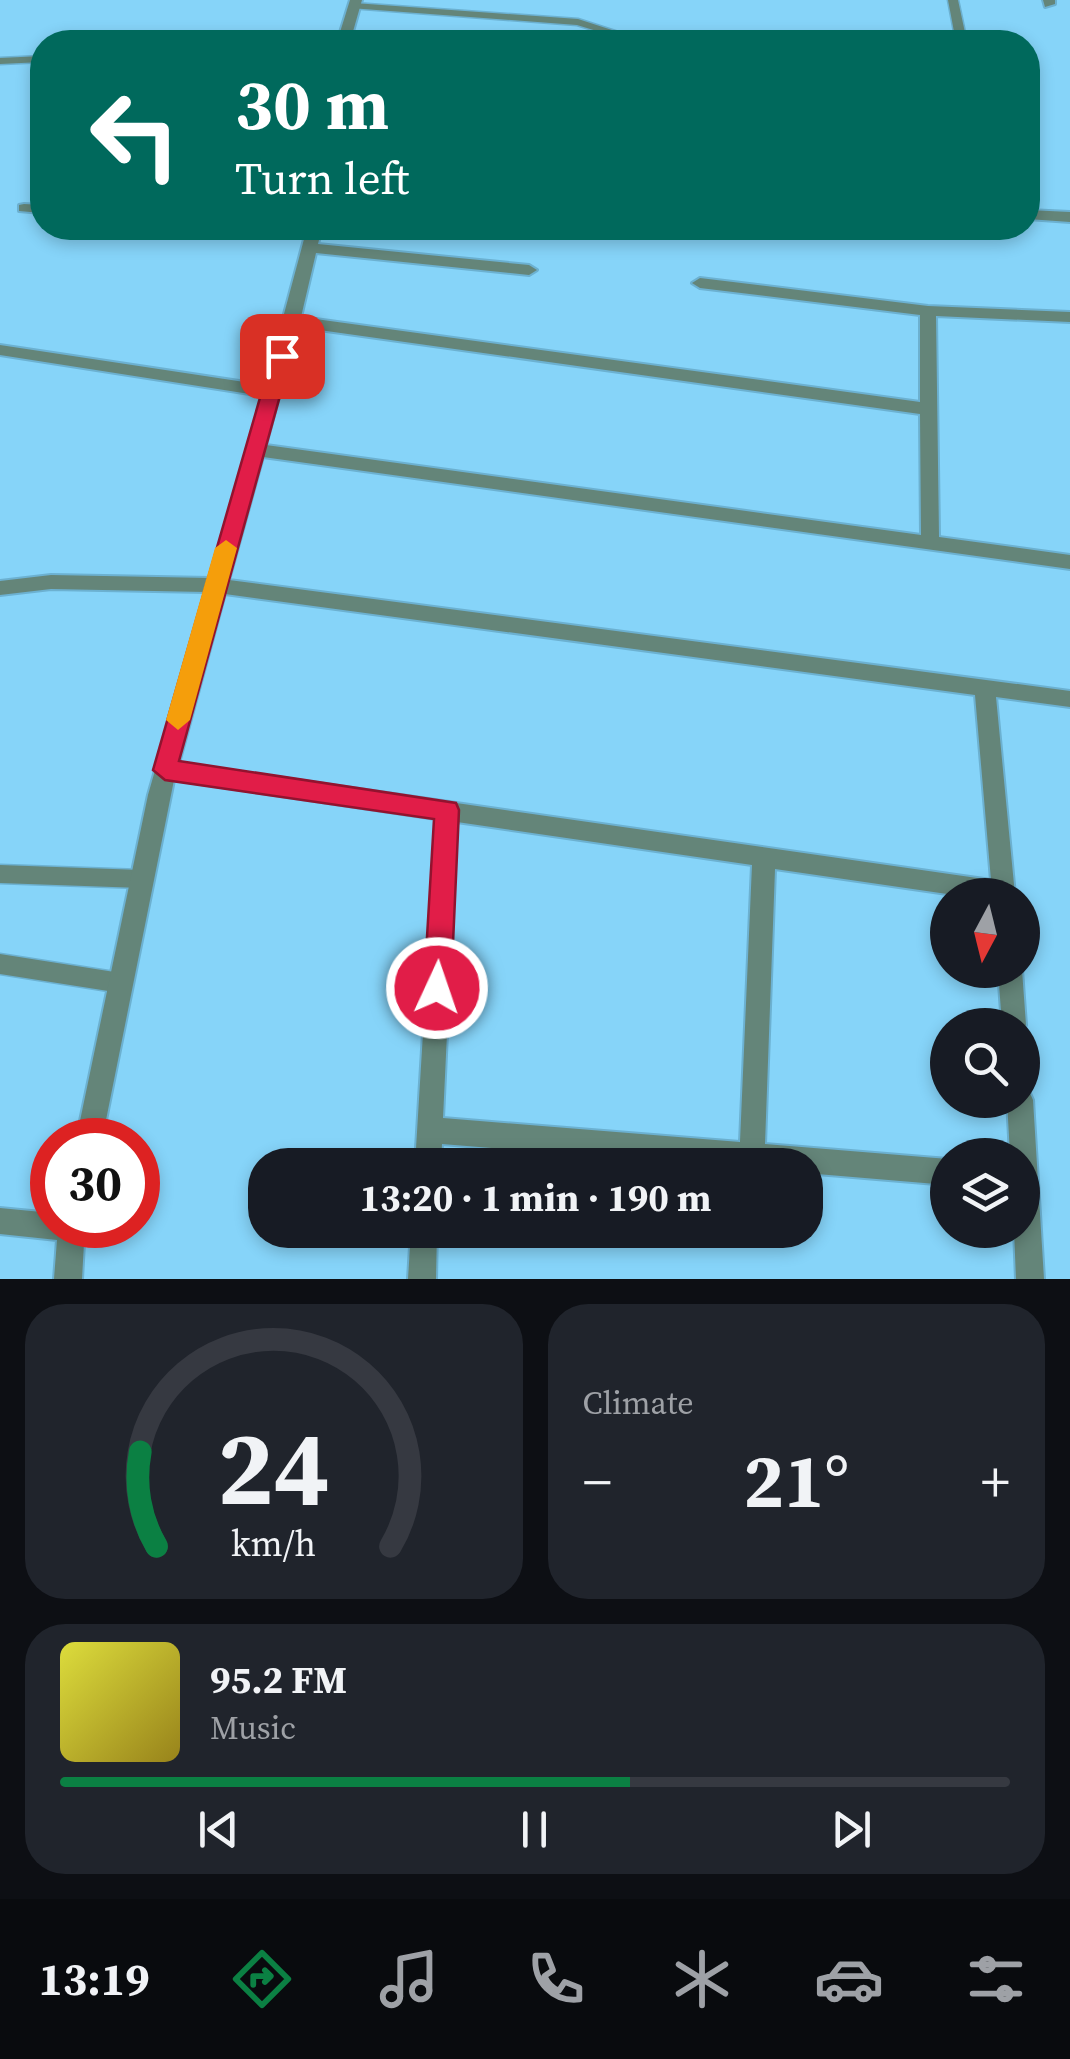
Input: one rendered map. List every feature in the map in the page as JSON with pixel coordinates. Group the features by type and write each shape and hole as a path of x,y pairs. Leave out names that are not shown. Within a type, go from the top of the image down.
{"street":[{"path":"347,30 355,3"},
{"path":"24,208 30,208"},
{"path":"1040,216 1070,217"},
{"path":"93,1118 165,770 292,321 311,240"},
{"path":"325,240 529,270"},
{"path":"700,283 928,311 1070,316"},
{"path":"928,311 930,542"},
{"path":"292,321 929,409"},
{"path":"0,350 271,392"},
{"path":"255,450 1070,562"},
{"path":"0,588 51,582 215,585 1070,700"},
{"path":"984,686 1003,878"},
{"path":"165,770 930,882"},
{"path":"429,1148 447,810"},
{"path":"752,1148 764,856"},
{"path":"430,1130 653,1148"},
{"path":"823,1162 930,1171"},
{"path":"0,1221 30,1224"},
{"path":"68,1279 70,1248"},
{"path":"422,1279 423,1248"},
{"path":"1028,1248 1030,1279"}],"lane":[{"path":"416,0 578,12"},
{"path":"953,0 959,30"},
{"path":"355,3 578,22 604,30"},
{"path":"0,61 30,60"},
{"path":"0,874 141,879"},
{"path":"0,964 121,983"}],"slow traffic":[{"path":"178,720 226,548"}],"route":[{"path":"282,356 165,770 447,810 437,988"}]}
